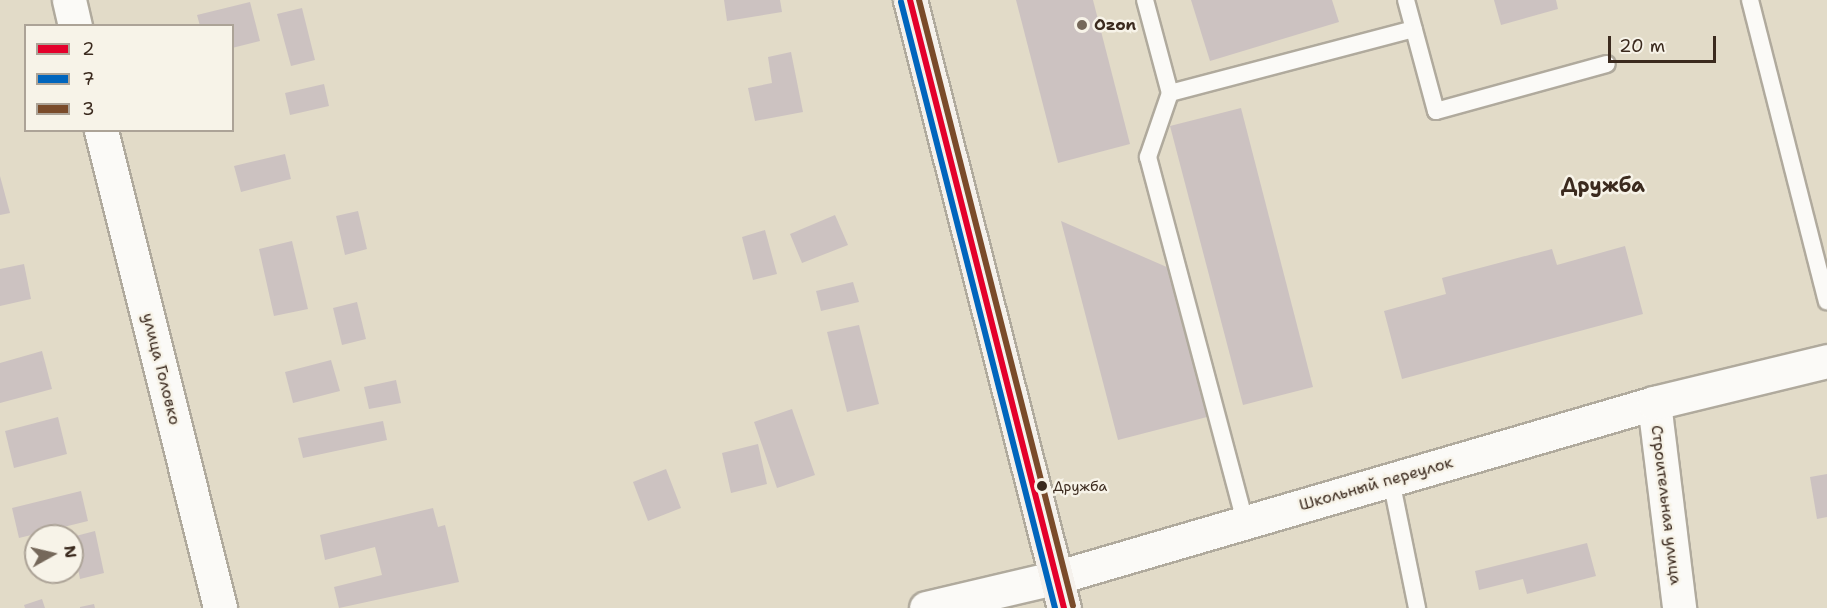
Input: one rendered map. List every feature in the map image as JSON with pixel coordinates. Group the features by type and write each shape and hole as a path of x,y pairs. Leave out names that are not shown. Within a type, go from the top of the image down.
{"main road":[{"path":"910,0 1061,592"}],"street":[{"path":"69,0 75,24"},
{"name":"улица Головко","path":"101,132 220,608"},
{"name":"Школьный переулок","path":"926,608 1061,592 1245,522 1654,402 1827,361"},
{"name":"Строительная улица","path":"1654,402 1679,608"}],"lane":[{"path":"1145,0 1170,93 1148,157 1245,522"},
{"path":"1406,0 1436,111 1607,64"},
{"path":"1750,0 1827,301"},
{"path":"1170,93 1414,29"},
{"path":"1391,480 1416,608"}],"building":[{"path":"724,0 780,0 782,12 727,21"},
{"path":"1016,0 1093,0 1130,144 1058,163"},
{"path":"1191,0 1332,0 1339,22 1210,61"},
{"path":"1494,0 1556,0 1558,9 1501,25"},
{"path":"250,2 260,41 234,48 234,24 199,24 197,15"},
{"path":"302,8 315,60 291,66 277,14"},
{"path":"791,52 803,112 755,121 748,88 772,83 768,57"},
{"path":"324,84 329,106 290,115 285,93"},
{"path":"1241,108 1313,387 1243,405 1170,126"},
{"path":"285,154 291,179 241,192 234,166"},
{"path":"0,176 10,213 0,215"},
{"path":"358,211 367,249 345,255 336,216"},
{"path":"835,215 848,245 802,263 790,234"},
{"path":"1061,221 1169,268 1207,417 1118,440"},
{"path":"765,230 777,274 753,280 742,237"},
{"path":"292,241 308,309 274,316 259,249"},
{"path":"1625,246 1643,314 1402,379 1384,311 1446,294 1442,278 1552,249 1557,265"},
{"path":"24,264 31,299 0,306 0,269"},
{"path":"853,282 859,302 821,311 816,291"},
{"path":"357,302 366,339 342,345 333,308"},
{"path":"859,325 879,404 847,412 827,332"},
{"path":"42,351 52,389 0,403 0,363"},
{"path":"331,360 340,391 293,403 285,372"},
{"path":"396,380 401,403 369,409 364,387"},
{"path":"792,409 815,475 777,488 754,422"},
{"path":"58,417 67,454 14,468 5,431"},
{"path":"383,421 387,440 303,458 298,438"},
{"path":"758,444 767,484 731,493 722,453"},
{"path":"666,469 681,508 648,521 633,482"},
{"path":"1827,474 1827,517 1817,519 1810,477"},
{"path":"81,491 88,521 76,524 24,524 24,537 19,538 12,508"},
{"path":"433,508 438,527 445,525 459,582 339,608 334,587 382,575 375,547 325,560 320,535"},
{"path":"95,531 104,573 84,578 84,534"},
{"path":"1587,543 1596,576 1527,594 1523,579 1479,590 1475,571"},
{"path":"42,599 45,608 25,608 24,605"},
{"path":"94,604 95,608 80,608 80,607"}],"transit line":[{"name":"2","path":"910,0 1064,608"},
{"name":"3","path":"919,0 1073,606"},
{"name":"7","path":"901,2 1055,608"}],"place":[{"name":"Ozon","path":"1082,25"},
{"name":"Дружба","path":"1042,486"}],"district":[{"name":"Дружба","path":"1603,185"}]}
